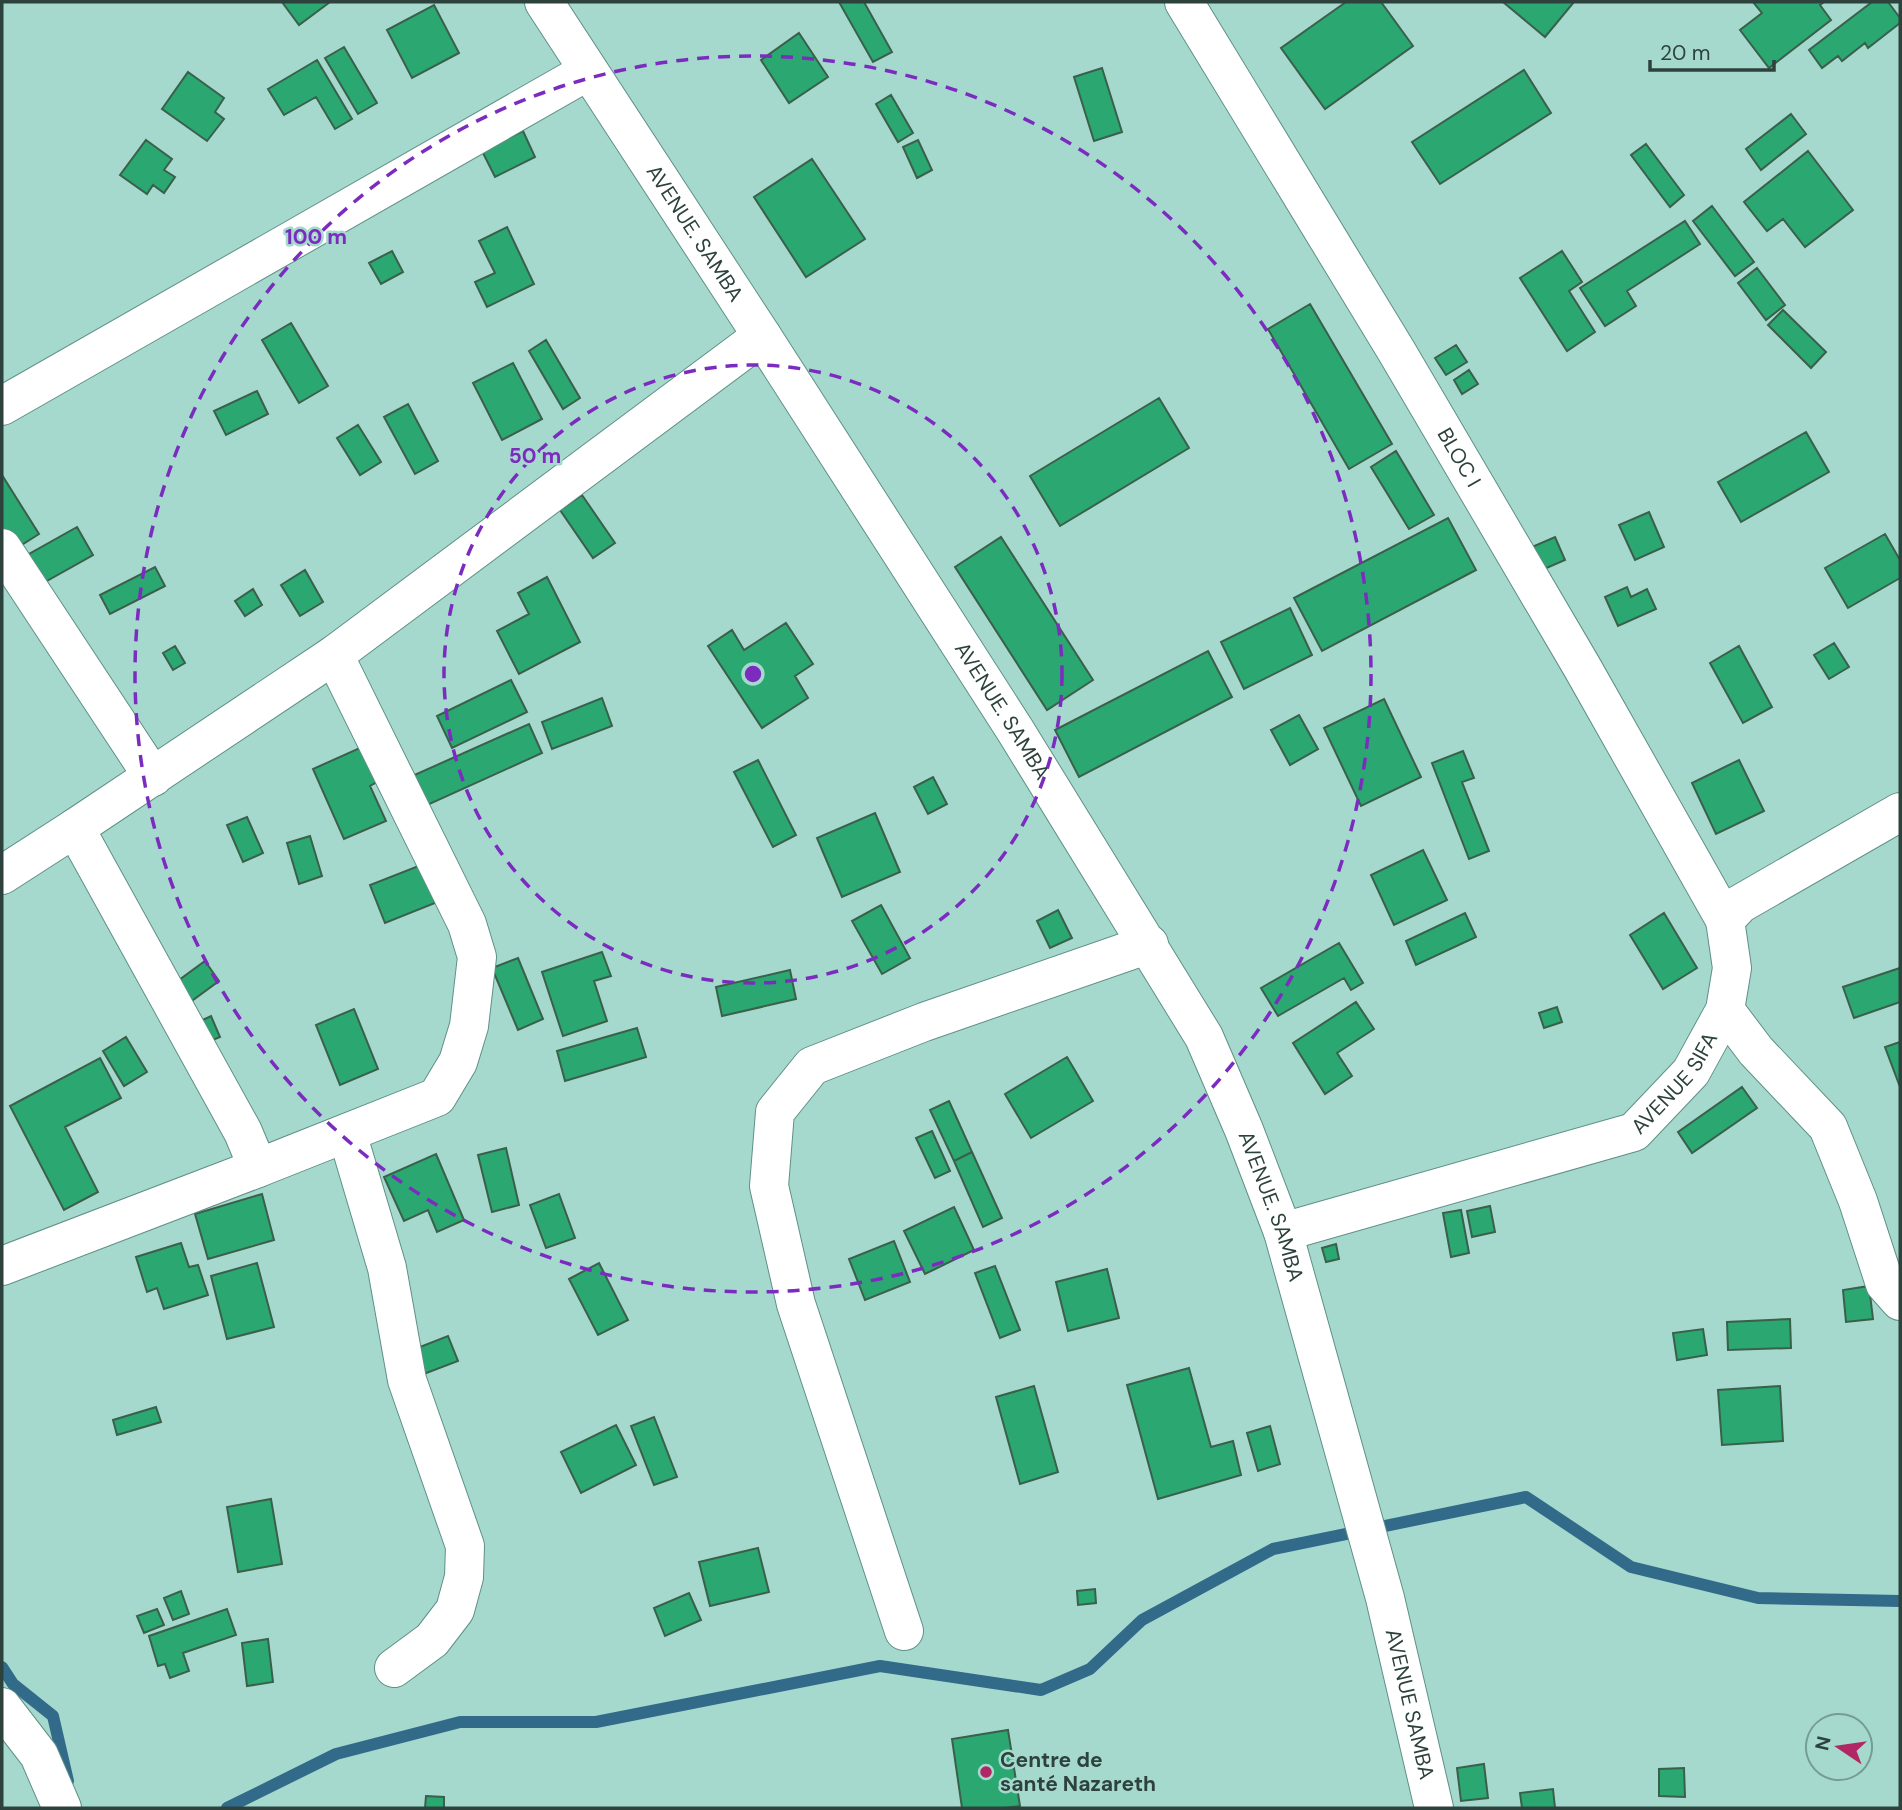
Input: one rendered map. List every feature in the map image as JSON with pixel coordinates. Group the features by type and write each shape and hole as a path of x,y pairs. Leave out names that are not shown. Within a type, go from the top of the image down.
{"street":[{"name":"AVENUE. SAMBA","path":"544,2 1008,718 1204,1037 1244,1130 1283,1232 1385,1598"},
{"name":"BLOC I","path":"1184,2 1397,352 1582,667 1725,920"},
{"path":"2,406 588,71"},
{"path":"2,875 334,655 762,336"},
{"path":"2,548 153,776"},
{"path":"2,1266 437,1097 458,1062 469,1026 477,957 467,924 334,655"},
{"path":"1725,920 1740,904 1900,812"},
{"path":"75,828 243,1132 258,1168"},
{"name":"AVENUE SIFA","path":"1283,1232 1634,1132 1691,1072 1726,1010 1732,968 1725,920"},
{"path":"904,1631 796,1304 769,1186 775,1112 812,1066 925,1022 1149,944"},
{"path":"1726,1010 1756,1051 1828,1127 1858,1201 1885,1284 1900,1301"},
{"path":"347,1133 387,1268 407,1380 464,1546 464,1577 455,1610 432,1640 394,1668"},
{"name":"AVENUE SAMBA","path":"1385,1598 1434,1808"},
{"path":"2,1707 39,1755 62,1808"}],"building":[{"path":"282,2 330,2 299,25"},
{"path":"839,2 864,2 892,52 873,62"},
{"path":"1346,2 1381,2 1413,46 1325,109 1281,48"},
{"path":"1503,2 1574,2 1545,37"},
{"path":"1753,2 1824,2 1820,5 1831,20 1769,68 1740,30 1762,13"},
{"path":"1872,2 1888,2 1900,18 1900,23 1868,48 1865,43 1842,61 1838,56 1822,68 1809,50"},
{"path":"434,5 459,53 412,78 387,30"},
{"path":"799,33 828,77 789,103 761,60"},
{"path":"344,47 377,103 358,114 325,58"},
{"path":"317,60 352,119 335,129 316,97 284,115 268,89"},
{"path":"1102,68 1122,132 1094,141 1074,77"},
{"path":"1524,70 1551,113 1440,184 1412,142"},
{"path":"188,72 224,98 215,112 224,119 207,141 162,109"},
{"path":"891,95 913,133 898,142 876,104"},
{"path":"1791,114 1806,134 1761,170 1746,149"},
{"path":"523,131 535,157 495,177 482,151"},
{"path":"146,140 172,159 164,170 175,177 164,193 153,185 147,194 120,175"},
{"path":"918,140 932,170 917,178 903,147"},
{"path":"1646,144 1684,195 1670,207 1631,155"},
{"path":"1808,151 1853,210 1805,247 1783,219 1767,231 1744,202"},
{"path":"812,159 865,239 806,277 754,197"},
{"path":"1712,206 1754,262 1735,276 1693,221"},
{"path":"1685,221 1700,244 1627,291 1636,306 1605,326 1580,288"},
{"path":"507,227 534,284 487,307 475,282 495,273 479,241"},
{"path":"392,251 403,272 381,284 369,263"},
{"path":"1562,251 1582,282 1569,291 1595,332 1567,351 1520,278"},
{"path":"1757,268 1785,305 1766,320 1738,283"},
{"path":"1310,304 1392,444 1349,469 1268,329"},
{"path":"1783,310 1826,352 1811,368 1768,325"},
{"path":"291,323 328,386 299,403 262,340"},
{"path":"546,340 580,398 563,409 529,351"},
{"path":"1456,345 1467,362 1446,375 1435,358"},
{"path":"513,363 542,419 502,440 473,383"},
{"path":"1469,370 1478,384 1462,394 1454,380"},
{"path":"257,391 268,414 226,435 214,411"},
{"path":"1159,398 1189,448 1060,526 1030,476"},
{"path":"408,404 438,461 415,474 384,417"},
{"path":"358,425 381,462 360,475 337,438"},
{"path":"1806,432 1829,472 1741,522 1718,482"},
{"path":"1396,451 1434,515 1409,529 1371,467"},
{"path":"2,475 39,534 12,551 2,534"},
{"path":"582,495 615,543 593,558 560,510"},
{"path":"1649,512 1664,547 1635,560 1619,525"},
{"path":"1448,518 1476,570 1322,651 1294,598"},
{"path":"77,527 93,555 38,586 22,558"},
{"path":"1885,534 1900,560 1900,578 1848,608 1825,568"},
{"path":"1001,537 1093,680 1047,710 955,567"},
{"path":"1555,537 1565,560 1542,570 1532,547"},
{"path":"155,567 165,586 110,614 100,595"},
{"path":"305,570 323,602 300,616 281,585"},
{"path":"547,577 580,642 519,674 497,631 529,614 518,593"},
{"path":"1627,587 1631,597 1647,589 1656,609 1618,626 1605,597"},
{"path":"253,589 262,605 245,616 235,601"},
{"path":"1290,608 1312,655 1244,689 1221,642"},
{"path":"786,623 813,664 795,676 808,698 762,728 708,646 732,630 744,650"},
{"path":"1834,643 1849,667 1829,679 1814,655"},
{"path":"175,646 185,663 173,670 163,653"},
{"path":"1739,646 1772,707 1743,723 1710,663"},
{"path":"1208,651 1232,697 1079,777 1055,730"},
{"path":"511,680 527,712 452,748 437,716"},
{"path":"602,698 612,726 552,749 542,722"},
{"path":"1384,699 1421,777 1361,806 1324,728"},
{"path":"1299,715 1318,749 1290,765 1271,730"},
{"path":"529,724 542,753 414,811 401,781"},
{"path":"362,747 377,782 370,786 386,821 344,839 313,769"},
{"path":"1463,751 1474,778 1462,782 1489,851 1469,859 1432,763"},
{"path":"758,760 796,835 773,847 734,772"},
{"path":"1739,760 1764,811 1716,834 1692,783"},
{"path":"933,777 947,804 928,814 914,787"},
{"path":"875,813 900,872 842,897 817,838"},
{"path":"247,817 263,853 243,862 227,825"},
{"path":"310,836 322,876 299,884 287,843"},
{"path":"1423,850 1447,900 1394,925 1371,875"},
{"path":"421,865 435,903 385,923 370,885"},
{"path":"881,905 910,958 882,974 852,921"},
{"path":"1058,910 1072,938 1050,948 1037,921"},
{"path":"1465,913 1476,937 1416,965 1406,941"},
{"path":"1664,913 1697,968 1663,989 1630,935"},
{"path":"1339,943 1363,983 1351,990 1344,978 1278,1016 1261,988"},
{"path":"602,952 611,976 594,981 607,1021 563,1036 542,972"},
{"path":"518,958 543,1019 518,1030 492,968"},
{"path":"205,961 219,981 178,1011 164,991"},
{"path":"1900,968 1900,1002 1854,1018 1843,987"},
{"path":"790,970 796,999 722,1016 716,987"},
{"path":"1356,1002 1374,1029 1337,1053 1352,1076 1325,1094 1293,1043"},
{"path":"1557,1007 1562,1022 1544,1028 1539,1013"},
{"path":"354,1009 378,1069 340,1085 316,1025"},
{"path":"211,1016 220,1037 201,1045 192,1025"},
{"path":"637,1028 646,1057 565,1081 557,1051"},
{"path":"126,1037 147,1072 124,1086 103,1051"},
{"path":"1900,1042 1900,1087 1885,1047"},
{"path":"1067,1057 1093,1101 1031,1138 1005,1094"},
{"path":"100,1058 121,1098 65,1127 98,1192 64,1210 10,1106"},
{"path":"1742,1087 1757,1108 1692,1153 1678,1132"},
{"path":"949,1101 972,1152 954,1161 930,1110"},
{"path":"932,1131 950,1171 935,1178 916,1138"},
{"path":"506,1148 519,1205 492,1212 478,1155"},
{"path":"972,1152 1002,1218 983,1227 954,1161"},
{"path":"436,1154 464,1220 437,1232 428,1210 404,1221 384,1177"},
{"path":"262,1194 274,1240 208,1259 195,1214"},
{"path":"559,1194 575,1238 546,1248 530,1205"},
{"path":"1490,1206 1495,1232 1472,1237 1467,1211"},
{"path":"954,1207 974,1250 925,1274 904,1231"},
{"path":"1461,1210 1469,1253 1451,1257 1443,1213"},
{"path":"894,1241 910,1282 865,1300 849,1259"},
{"path":"181,1243 189,1267 198,1265 208,1295 164,1309 157,1288 147,1292 136,1257"},
{"path":"1336,1244 1339,1259 1326,1262 1322,1248"},
{"path":"257,1263 274,1327 227,1339 211,1276"},
{"path":"599,1263 628,1320 598,1335 569,1279"},
{"path":"995,1266 1020,1330 1000,1338 975,1273"},
{"path":"1107,1269 1119,1318 1068,1331 1056,1282"},
{"path":"1869,1286 1873,1319 1846,1322 1843,1290"},
{"path":"1790,1319 1791,1348 1728,1350 1727,1322"},
{"path":"1703,1329 1707,1355 1677,1360 1673,1333"},
{"path":"448,1336 458,1361 416,1377 407,1352"},
{"path":"1189,1368 1211,1447 1233,1441 1241,1475 1158,1499 1127,1385"},
{"path":"1034,1386 1058,1472 1020,1484 996,1397"},
{"path":"1780,1386 1783,1441 1722,1445 1718,1390"},
{"path":"156,1407 161,1422 117,1435 113,1420"},
{"path":"654,1417 677,1477 654,1485 631,1426"},
{"path":"616,1425 636,1465 581,1493 561,1452"},
{"path":"1270,1426 1280,1464 1258,1471 1247,1433"},
{"path":"271,1499 282,1564 238,1572 227,1507"},
{"path":"758,1548 769,1592 710,1606 699,1562"},
{"path":"1095,1589 1096,1603 1078,1605 1077,1591"},
{"path":"181,1591 189,1614 173,1620 164,1598"},
{"path":"689,1593 701,1620 665,1636 654,1608"},
{"path":"157,1609 164,1625 144,1633 137,1616"},
{"path":"227,1609 236,1635 183,1653 189,1671 170,1678 165,1664 158,1666 149,1636"},
{"path":"268,1639 273,1682 247,1686 242,1643"},
{"name":"Centre de santé Nazareth","path":"1008,1730 1020,1806 962,1808 952,1739"},
{"path":"1484,1764 1488,1798 1461,1801 1457,1768"},
{"path":"1684,1768 1685,1797 1659,1796 1659,1769"},
{"path":"1553,1789 1555,1808 1522,1808 1520,1793"},
{"path":"426,1796 444,1797 444,1808 425,1808"}],"waterway":[{"path":"227,1808 336,1754 460,1722 596,1722 880,1666 1041,1690 1090,1669 1142,1620 1273,1549 1526,1497 1631,1567 1758,1598 1900,1601"},
{"path":"2,1667 13,1684 53,1716 68,1781"}],"place":[{"name":"Centre de santé Nazareth","path":"986,1772"}]}
